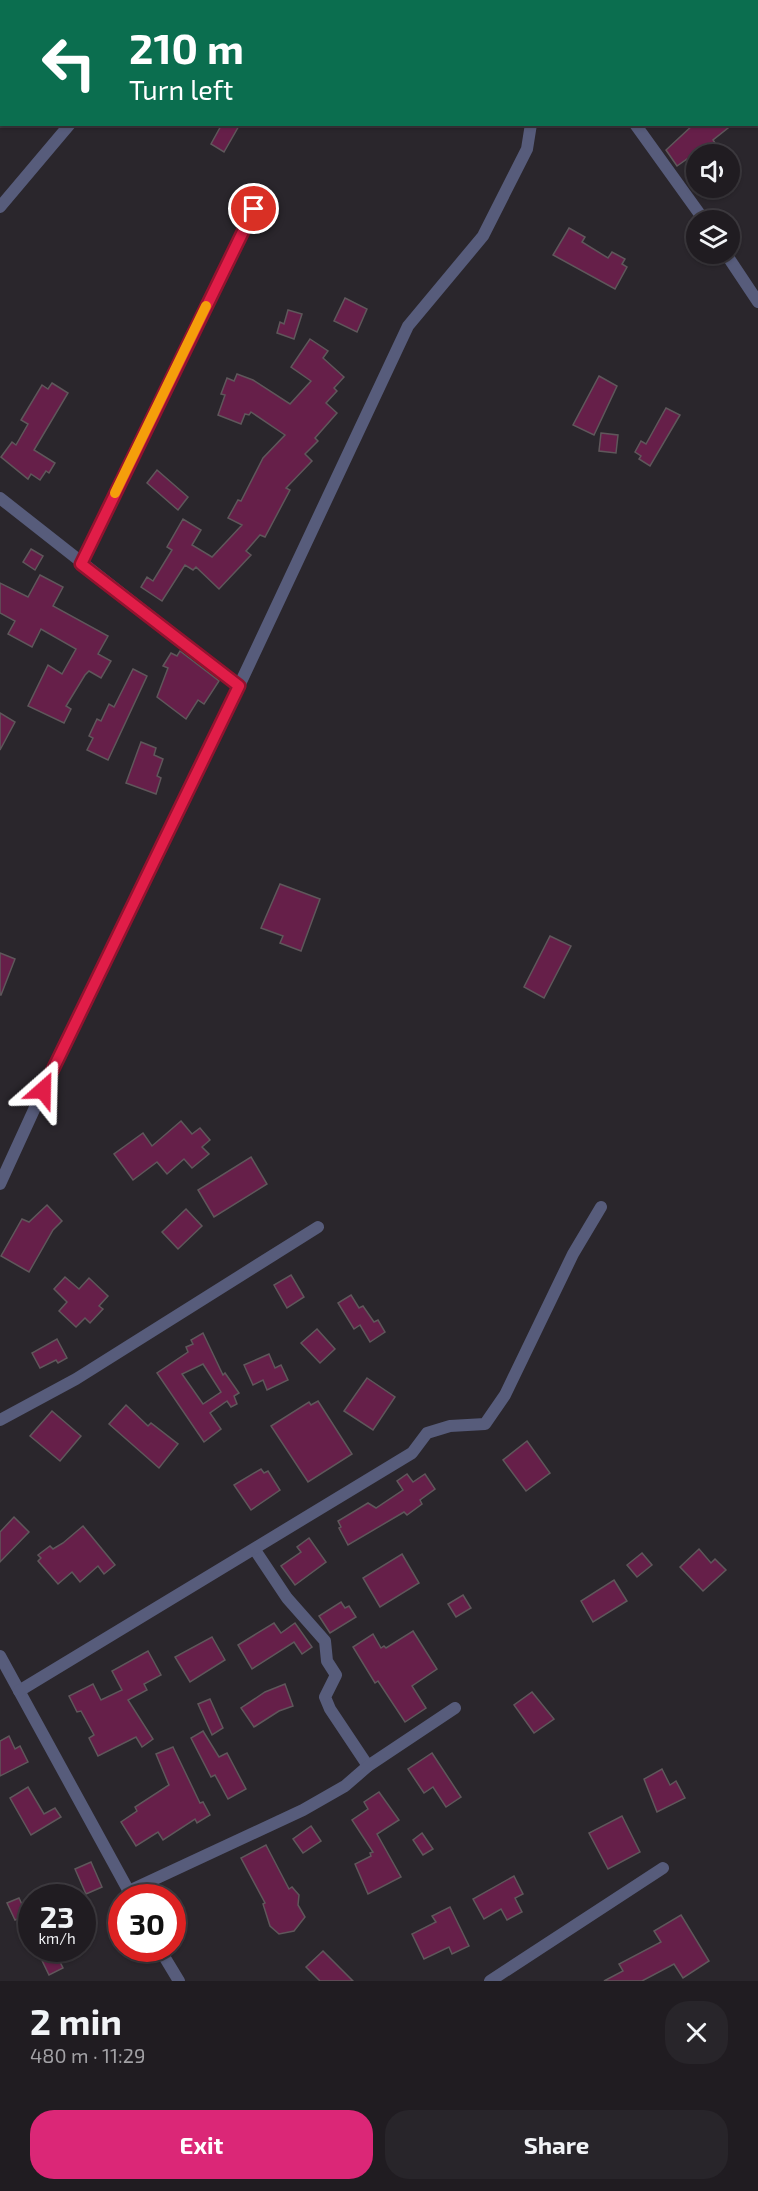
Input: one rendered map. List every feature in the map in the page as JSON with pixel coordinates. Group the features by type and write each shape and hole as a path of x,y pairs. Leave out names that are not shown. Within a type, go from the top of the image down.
{"street":[{"path":"0,207 68,126"},
{"path":"0,1184 60,1053 239,686 408,326 483,237 527,149 531,126"},
{"path":"636,126 697,210"},
{"path":"81,564 254,209"},
{"path":"733,264 758,302"},
{"path":"0,498 239,686"},
{"path":"19,1691 412,1453 427,1433 450,1426 485,1424 505,1395 573,1254 601,1207"},
{"path":"0,1420 76,1379 318,1227"},
{"path":"255,1550 287,1598 325,1641 327,1661 336,1675 325,1697 368,1766"},
{"path":"0,1656 125,1884"},
{"path":"151,1884 303,1810 345,1786 368,1766 455,1708"},
{"path":"490,1981 663,1869"},
{"path":"167,1962 179,1981"}],"building":[{"path":"221,126 239,126 224,152 211,144"},
{"path":"692,126 730,126 713,140 716,144 686,144 686,160 677,166 666,150"},
{"path":"569,228 585,237 582,242 608,258 612,252 625,259 622,264 627,267 615,289 553,255"},
{"path":"345,298 367,309 357,332 334,321"},
{"path":"288,310 302,314 294,339 277,333 280,322 284,324"},
{"path":"310,339 328,351 323,358 344,377 334,388 337,391 326,403 337,413 315,438 318,441 305,454 312,461 286,488 290,490 265,537 260,535 246,551 251,555 219,589 196,567 193,570 185,565 162,601 141,587 147,577 153,581 172,550 167,547 183,519 201,530 192,545 212,557 242,525 228,518 238,500 241,501 263,458 285,435 251,412 249,415 245,414 241,424 218,415 225,395 221,394 227,378 234,381 237,374 253,380 290,404 311,381 291,367"},
{"path":"599,376 617,386 594,435 573,425"},
{"path":"52,383 68,393 34,450 55,463 49,473 46,471 40,480 31,474 28,479 1,457 12,442 16,445 28,424 21,420 42,385 48,389"},
{"path":"666,408 680,415 650,466 639,459 641,456 635,452 641,441 646,444"},
{"path":"601,433 618,435 616,453 599,451"},
{"path":"157,470 188,497 178,510 147,483"},
{"path":"31,549 43,556 35,570 23,562"},
{"path":"40,575 63,587 53,606 108,636 98,654 111,661 101,678 89,671 85,675 66,706 71,709 64,723 28,706 48,665 62,674 76,649 41,629 32,647 8,634 15,621 0,613 0,583 28,597"},
{"path":"180,651 219,681 204,704 198,700 186,719 157,697 168,668 163,666 171,653 177,656"},
{"path":"133,669 147,676 108,760 87,750 93,738 89,736 97,719 101,721 109,704 114,707"},
{"path":"0,713 15,722 0,750"},
{"path":"141,742 156,748 154,755 163,759 157,776 161,778 156,794 126,783"},
{"path":"280,884 320,899 301,951 280,943 283,936 261,928"},
{"path":"550,936 571,946 544,998 524,987"},
{"path":"0,953 15,959 1,995 0,995"},
{"path":"181,1121 192,1134 200,1128 210,1140 202,1147 209,1154 192,1168 184,1159 167,1174 157,1162 133,1180 114,1154 143,1133 152,1146"},
{"path":"251,1157 267,1184 214,1217 198,1190"},
{"path":"47,1205 62,1221 53,1230 29,1272 1,1256 22,1219 29,1222"},
{"path":"186,1209 202,1226 178,1249 162,1232"},
{"path":"291,1275 304,1297 287,1308 274,1285"},
{"path":"65,1277 79,1289 89,1278 108,1296 99,1306 103,1309 90,1323 85,1318 76,1327 59,1311 67,1302 54,1289"},
{"path":"351,1295 359,1308 363,1306 374,1322 378,1320 385,1332 370,1342 360,1325 354,1329 338,1303"},
{"path":"317,1329 335,1349 320,1363 301,1343"},
{"path":"203,1333 223,1375 225,1373 239,1393 234,1396 237,1404 231,1407 227,1401 210,1413 221,1429 204,1442 157,1373 188,1352 186,1347 193,1344 191,1340","holes":["203,1364 221,1392 203,1404 182,1374"]},
{"path":"57,1339 67,1358 58,1363 56,1360 40,1368 32,1353"},
{"path":"269,1354 275,1368 281,1365 288,1380 267,1390 263,1380 253,1385 244,1365"},
{"path":"367,1378 395,1397 373,1430 344,1411"},
{"path":"318,1401 352,1454 308,1482 271,1426 309,1402 311,1405"},
{"path":"126,1405 148,1426 151,1423 178,1444 159,1468 109,1424"},
{"path":"52,1411 81,1436 60,1461 30,1436"},
{"path":"527,1441 550,1473 526,1491 503,1460"},
{"path":"261,1469 264,1473 268,1471 280,1490 251,1510 234,1485"},
{"path":"407,1474 413,1482 425,1474 435,1489 420,1500 422,1504 407,1515 404,1512 348,1545 338,1521 368,1503 376,1508 403,1490 397,1481"},
{"path":"14,1517 29,1532 0,1562 0,1532"},
{"path":"83,1526 115,1565 104,1574 98,1566 80,1582 72,1572 58,1584 38,1561 41,1558 38,1555 50,1546 53,1549 63,1543"},
{"path":"309,1538 326,1562 295,1585 281,1566 301,1552 297,1547"},
{"path":"699,1549 711,1563 715,1559 726,1570 703,1591 680,1567"},
{"path":"642,1553 652,1565 637,1577 627,1565"},
{"path":"402,1554 419,1583 380,1607 363,1578"},
{"path":"614,1580 627,1601 593,1622 581,1601"},
{"path":"463,1595 471,1608 456,1617 448,1604"},
{"path":"341,1602 345,1608 349,1606 356,1617 330,1633 319,1616"},
{"path":"274,1623 281,1633 295,1623 312,1647 302,1654 294,1642 252,1669 238,1645"},
{"path":"413,1631 437,1669 412,1686 426,1708 405,1722 378,1681 375,1683 353,1647 373,1634 381,1648 384,1646 386,1648"},
{"path":"212,1637 225,1660 190,1682 175,1657"},
{"path":"148,1651 161,1675 144,1684 147,1690 128,1700 153,1739 142,1747 136,1737 98,1756 89,1738 94,1735 81,1711 77,1712 69,1696 93,1684 101,1700 122,1690 112,1671"},
{"path":"285,1684 293,1706 279,1711 254,1727 241,1708 265,1692"},
{"path":"532,1692 554,1719 534,1733 514,1705"},
{"path":"210,1699 223,1728 212,1735 198,1704"},
{"path":"203,1731 219,1757 227,1753 246,1789 228,1799 215,1775 211,1777 191,1738"},
{"path":"9,1736 15,1749 20,1746 28,1762 0,1776 0,1741"},
{"path":"173,1747 200,1803 203,1802 210,1815 197,1823 195,1819 163,1840 158,1832 136,1846 121,1822 137,1811 135,1807 169,1785 156,1754"},
{"path":"432,1753 461,1797 446,1807 433,1787 424,1793 408,1769"},
{"path":"662,1769 670,1785 676,1781 685,1798 657,1812 644,1779"},
{"path":"28,1787 44,1814 55,1808 61,1817 31,1835 10,1798"},
{"path":"379,1792 399,1820 377,1834 401,1877 368,1894 355,1864 371,1856 370,1853 373,1852 352,1820 368,1809 364,1802"},
{"path":"622,1816 640,1852 608,1869 589,1833"},
{"path":"311,1826 321,1841 303,1853 293,1839"},
{"path":"422,1833 433,1849 423,1855 413,1840"},
{"path":"266,1845 289,1889 292,1887 299,1895 298,1905 305,1917 294,1931 279,1934 270,1926 263,1904 265,1903 241,1858"},
{"path":"91,1862 102,1887 96,1890 96,1884 82,1884 75,1869"},
{"path":"514,1876 523,1894 515,1898 522,1912 507,1920 501,1909 484,1919 473,1899"},
{"path":"18,1898 18,1919 15,1920 7,1903"},
{"path":"450,1907 469,1946 452,1954 449,1947 424,1959 412,1934 436,1922 432,1916"},
{"path":"681,1915 709,1961 683,1978 674,1964 642,1981 604,1981 623,1971 619,1964 661,1942 654,1931"},
{"path":"323,1951 353,1981 320,1981 306,1967"},
{"path":"43,1962 60,1962 63,1968 49,1975"}],"slow traffic":[{"path":"115,493 206,306"}],"route":[{"path":"43,1090 239,686 81,564 254,209"}]}
